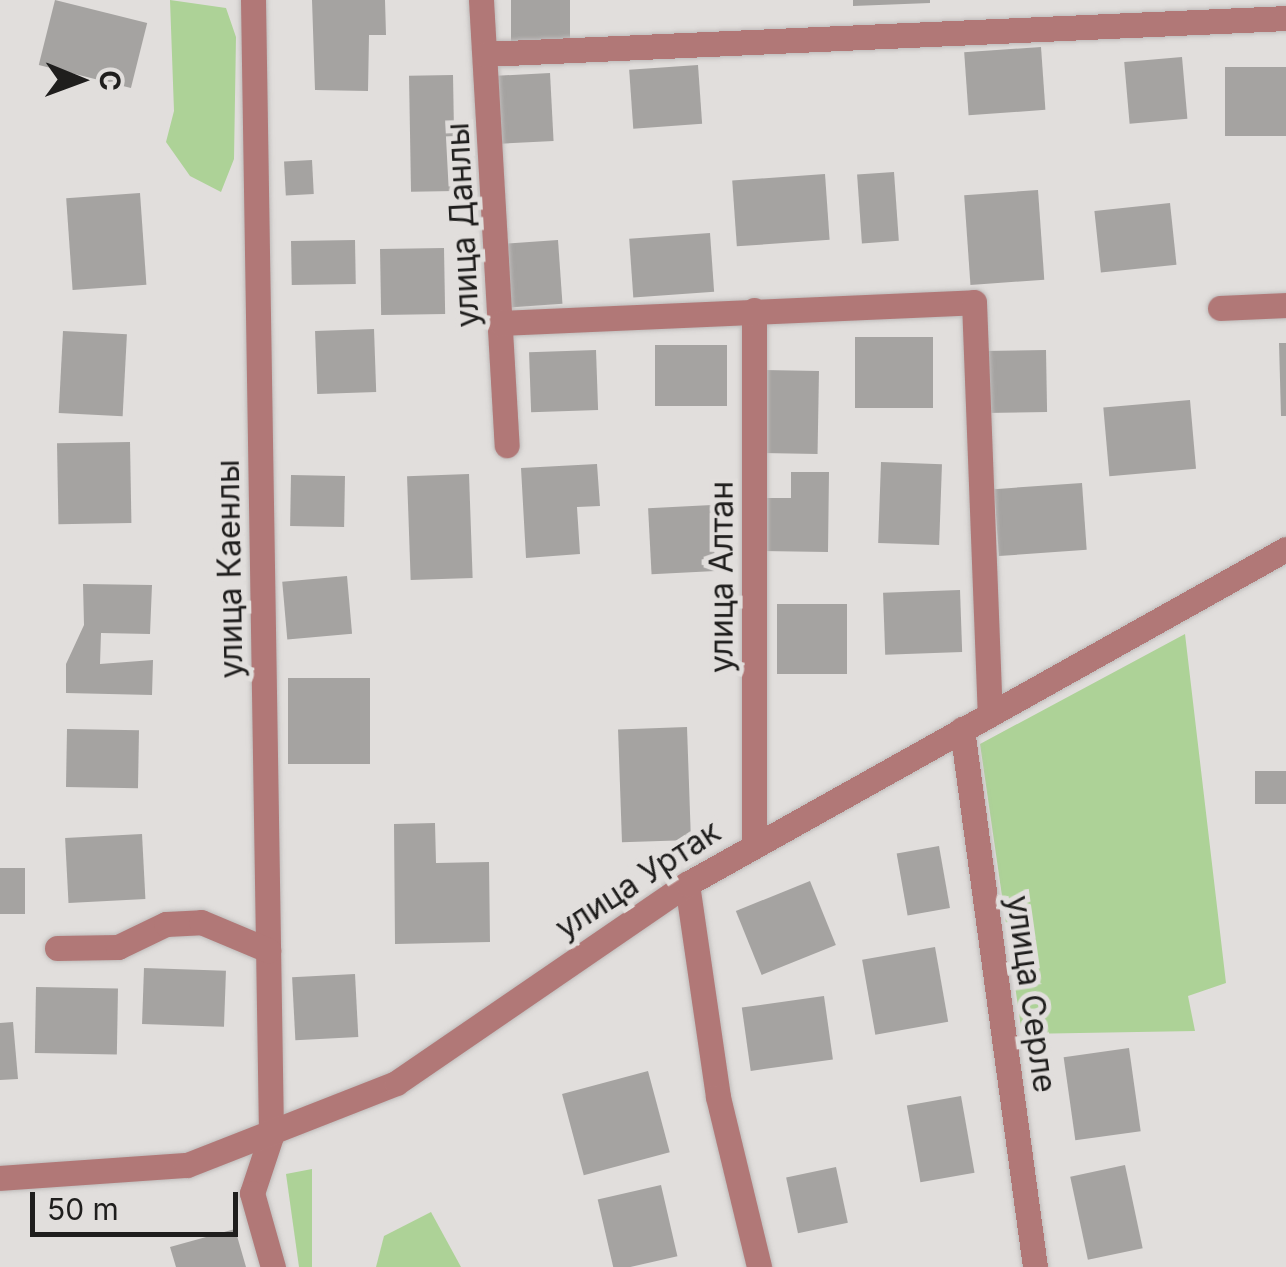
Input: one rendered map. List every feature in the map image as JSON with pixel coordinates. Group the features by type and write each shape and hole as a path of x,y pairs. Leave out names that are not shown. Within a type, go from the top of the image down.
{"street":[{"name":"улица Каенлы","path":"254,0 271,1136 252,1193 272,1267"},
{"name":"улица Данлы","path":"481,0 507,446"},
{"path":"485,54 1286,18"},
{"path":"501,323 974,302 990,714"},
{"path":"1220,308 1286,306"},
{"name":"улица Алтан","path":"754,310 754,844"},
{"name":"улица Уртак","path":"0,1178 187,1165 271,1136 396,1083 687,884 1286,549"},
{"name":"улица Серле","path":"962,729 1035,1267"},
{"path":"687,884 718,1097 759,1267"},
{"path":"56,948 118,947 166,924 201,922 268,950"}],"green space":[{"path":"170,0 226,8 236,37 234,159 221,192 190,176 166,142 174,111"},
{"path":"1185,634 1226,983 1188,996 1195,1031 1022,1034 980,744"},
{"path":"312,1169 312,1267 299,1267 286,1174"},
{"path":"431,1212 461,1267 376,1267 384,1236"}],"building":[{"path":"55,0 147,23 131,88 39,65"},
{"path":"312,0 385,0 386,35 369,35 368,91 315,90"},
{"path":"511,0 570,0 570,42 511,42"},
{"path":"853,0 930,0 930,3 853,6"},
{"path":"1041,47 1045,110 969,115 964,52"},
{"path":"1182,57 1187,119 1130,124 1124,62"},
{"path":"698,65 702,124 633,129 629,70"},
{"path":"1225,67 1286,67 1286,136 1225,136"},
{"path":"550,73 554,141 497,144 493,76"},
{"path":"453,75 455,191 411,192 409,76"},
{"path":"312,160 314,194 286,195 284,161"},
{"path":"894,172 899,241 862,243 857,175"},
{"path":"825,174 830,240 737,246 732,180"},
{"path":"1038,190 1044,280 970,285 964,195"},
{"path":"140,193 146,285 73,290 66,198"},
{"path":"1170,203 1176,265 1101,273 1094,211"},
{"path":"710,233 714,292 633,298 629,239"},
{"path":"355,240 356,284 292,285 291,241"},
{"path":"558,240 562,304 510,308 505,244"},
{"path":"444,248 445,314 381,315 380,249"},
{"path":"374,329 376,392 317,394 315,331"},
{"path":"63,331 127,334 123,416 59,413"},
{"path":"855,337 933,337 933,408 855,408"},
{"path":"1279,343 1286,343 1286,416 1281,416"},
{"path":"655,345 727,345 727,406 655,406"},
{"path":"596,350 598,410 531,412 529,352"},
{"path":"1046,350 1047,412 984,413 983,351"},
{"path":"764,370 819,371 818,454 763,453"},
{"path":"1190,400 1196,469 1109,476 1103,408"},
{"path":"130,442 131,523 58,524 57,443"},
{"path":"881,462 942,464 939,545 878,543"},
{"path":"597,464 600,506 577,507 580,554 526,558 521,468"},
{"path":"791,472 829,472 828,552 762,551 762,498 791,498"},
{"path":"469,474 473,578 411,580 407,476"},
{"path":"291,475 345,476 344,527 290,526"},
{"path":"1082,483 1087,550 999,556 994,489"},
{"path":"712,505 715,571 652,574 648,508"},
{"path":"347,576 352,634 287,639 282,582"},
{"path":"83,584 152,585 150,634 101,633 100,664 153,660 152,695 66,693 66,664 84,625"},
{"path":"960,590 962,652 885,655 883,593"},
{"path":"777,604 847,604 847,674 777,674"},
{"path":"288,678 370,678 370,764 288,764"},
{"path":"687,727 691,840 622,842 618,729"},
{"path":"67,729 139,730 138,788 66,787"},
{"path":"1255,771 1286,771 1286,804 1255,804"},
{"path":"435,823 436,863 489,862 490,942 395,944 394,824"},
{"path":"142,834 145,899 69,903 65,838"},
{"path":"939,846 950,908 908,916 897,853"},
{"path":"0,868 25,868 25,914 0,914"},
{"path":"810,881 836,945 762,975 736,911"},
{"path":"935,947 948,1022 875,1035 862,960"},
{"path":"144,968 226,971 224,1027 142,1024"},
{"path":"355,974 358,1037 295,1040 292,977"},
{"path":"36,987 118,988 117,1054 35,1053"},
{"path":"824,996 833,1059 751,1071 742,1008"},
{"path":"13,1022 18,1079 0,1080 0,1023"},
{"path":"1129,1048 1141,1131 1075,1140 1064,1057"},
{"path":"648,1071 670,1152 584,1175 562,1094"},
{"path":"961,1096 975,1173 920,1182 907,1106"},
{"path":"1125,1165 1143,1248 1088,1260 1070,1177"},
{"path":"836,1167 848,1223 798,1233 786,1178"},
{"path":"661,1185 677,1256 613,1267 598,1200"},
{"path":"235,1229 246,1267 176,1267 170,1247"}]}
